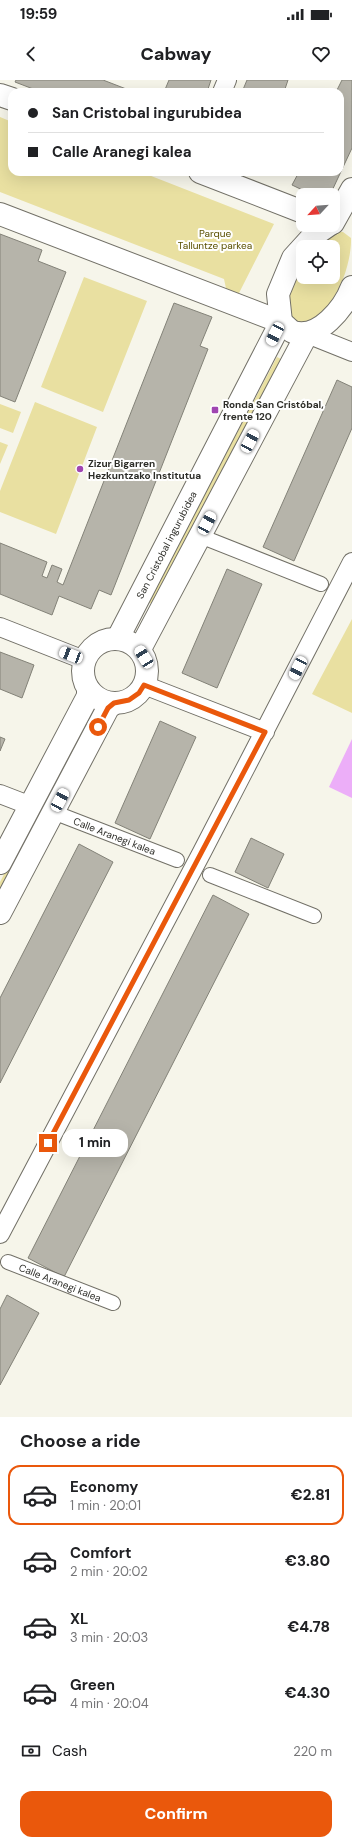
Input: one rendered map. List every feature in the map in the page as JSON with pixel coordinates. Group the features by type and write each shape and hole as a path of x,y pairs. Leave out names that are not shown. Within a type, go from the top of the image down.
{"street":[{"path":"210,176 296,209"},
{"path":"340,214 352,189"},
{"path":"0,214 281,322 292,332 307,334 352,352"},
{"path":"281,322 278,294 293,258 313,236 320,232"},
{"path":"140,649 307,334 327,324 352,287"},
{"name":"San Cristobal ingurubidea","path":"118,638 281,322"},
{"path":"200,536 321,584"},
{"path":"0,1234 265,732 352,562"},
{"path":"0,627 84,660"},
{"path":"0,863 88,696 88,689 83,672 84,660 92,648 101,642 118,638 126,640 140,649 144,657 147,672 144,685 139,693 129,700 114,703 99,699 88,689"},
{"path":"144,685 265,732"},
{"path":"0,913 108,708 114,703"},
{"path":"0,794 31,806"},
{"name":"Calle Aranegi kalea","path":"53,812 176,860"},
{"path":"210,875 314,916"},
{"name":"Calle Aranegi kalea","path":"8,1262 113,1303"}],"green space":[{"name":"Parque Talluntze parkea","path":"0,117 8,120 8,176 151,176 274,224 237,297 227,293 224,279 0,192"},
{"path":"331,232 343,232 351,238 348,265 343,279 336,293 328,305 318,315 307,322 294,324 288,316 289,295 296,278 296,284 340,284 340,240 321,240"},
{"path":"84,277 147,301 103,412 41,387"},
{"path":"277,357 281,359 152,604 148,602"},
{"path":"35,402 97,427 56,534 0,512 0,491"},
{"path":"0,404 21,412 13,433 0,428"},
{"path":"0,442 8,445 0,464"},
{"path":"352,619 352,713 312,694"},
{"path":"83,726 87,728 29,837 25,835"},
{"path":"16,851 20,853 0,892 0,882"}],"shaded area":[{"path":"352,739 352,798 329,787"}],"building":[{"path":"16,80 103,80 124,88 31,88 15,82"},
{"path":"169,80 211,80 208,88 166,88"},
{"path":"247,80 288,80 285,88 244,88"},
{"path":"342,80 352,80 352,148 344,165 344,88 338,88"},
{"path":"297,176 339,176 333,188 298,188 292,185"},
{"path":"0,234 42,250 38,261 66,272 15,402 0,396"},
{"path":"174,303 212,317 200,346 208,349 111,595 99,590 91,609 59,596 52,615 0,594 0,543 47,562 42,576 47,578 52,565 62,569 57,582 63,585"},
{"path":"337,380 352,387 352,428 294,561 263,547"},
{"path":"227,569 262,584 217,688 182,673"},
{"path":"0,652 34,665 22,698 0,689"},
{"path":"160,721 196,737 150,839 115,823"},
{"path":"0,737 5,739 0,751"},
{"path":"251,838 284,854 268,888 235,872"},
{"path":"79,844 113,862 0,1083 0,998"},
{"path":"213,895 249,914 64,1277 28,1258"},
{"path":"7,1295 39,1313 0,1385 0,1309"}],"place":[{"name":"Ronda San Cristóbal, frente 120","path":"215,410"},
{"name":"Zizur Bigarren Hezkuntzako Institutua","path":"80,469"}],"route":[{"path":"48,1143 265,732 144,685 139,693 129,700 114,703 108,708 98,727"}]}
